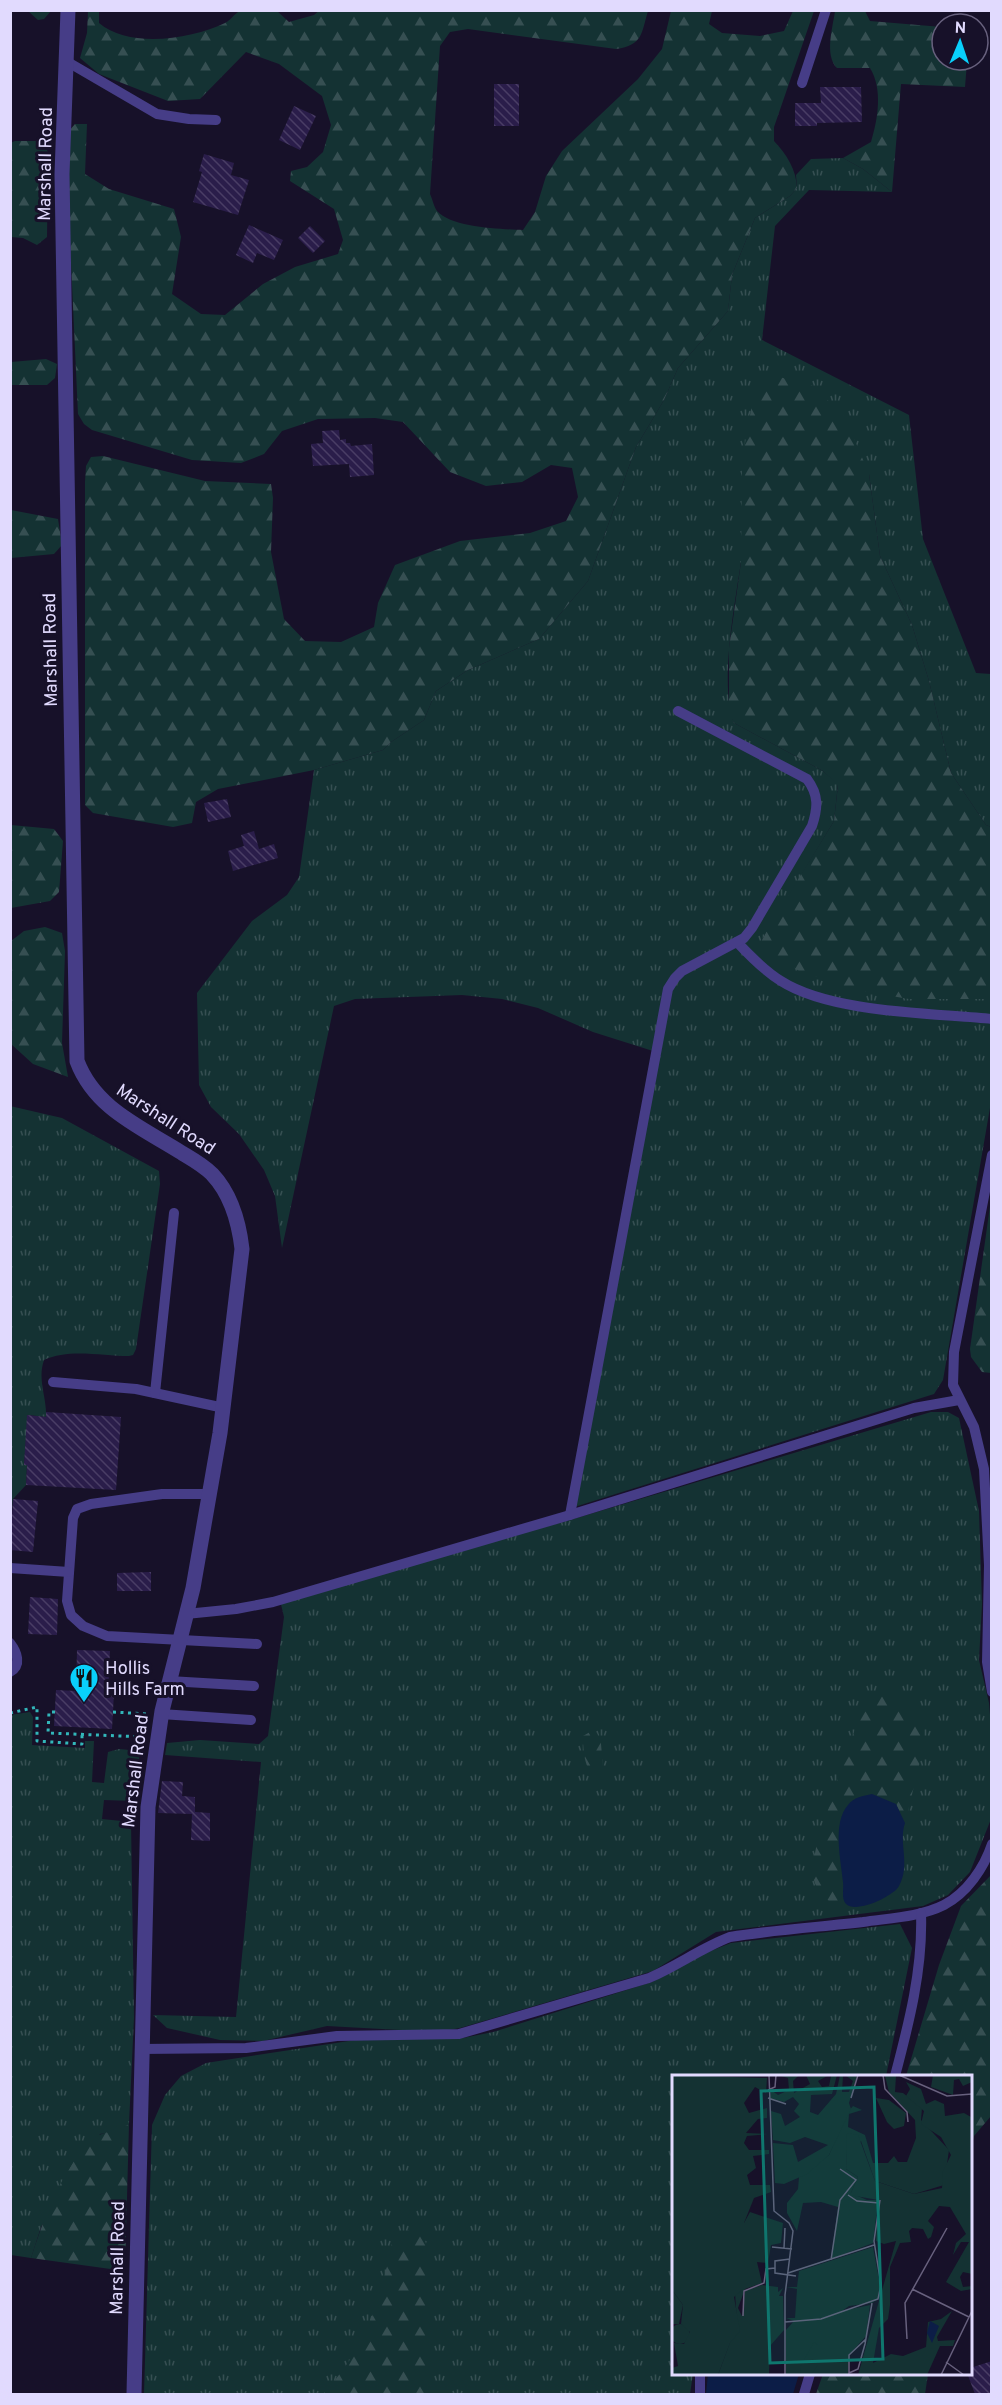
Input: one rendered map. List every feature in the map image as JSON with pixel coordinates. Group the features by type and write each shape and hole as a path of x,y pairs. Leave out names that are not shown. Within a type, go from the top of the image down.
{"street":[{"name":"Marshall Road","path":"68,10 62,174 77,1061 83,1077 100,1099 212,1173 228,1198 239,1224 242,1249 224,1408 186,1614 161,1714 148,1807 140,2049 134,2394"}],"lane":[{"path":"802,82 826,10"},
{"path":"66,61 157,114 216,120"},
{"path":"570,1515 668,989 682,971 744,938 765,910 812,826 817,812 816,793 807,779 678,711"},
{"path":"737,942 748,954 782,981 819,997 845,1004 992,1019"},
{"path":"992,1155 952,1364 953,1385 974,1427 984,1469 989,1565 987,1662 992,1692"},
{"path":"155,1393 174,1213"},
{"path":"53,1382 104,1385 224,1408"},
{"path":"186,1614 236,1610 273,1602 570,1515 914,1408 959,1400"},
{"path":"209,1494 168,1494 91,1504 77,1509 73,1518 67,1594 69,1609 71,1615 85,1628 107,1636 257,1644"},
{"path":"10,1568 69,1572"},
{"path":"10,1643 17,1656 15,1670 10,1672"},
{"path":"170,1681 254,1686"},
{"path":"161,1714 251,1720"},
{"path":"140,2049 246,2048 337,2036 459,2034 649,1978 666,1971 709,1945 730,1937 921,1913 946,1904 961,1893 974,1878 992,1844"},
{"path":"894,2075 913,2004 921,1938 921,1913"},
{"path":"700,2375 700,2394"},
{"path":"804,2394 809,2375"}],"path":[{"path":"10,1713 37,1707 38,1741 82,1744 82,1734"},
{"path":"55,1712 49,1712 48,1733 157,1738"},
{"path":"113,1712 161,1714"}],"green space":[{"path":"244,10 277,11 289,22 314,15 320,10 648,11 640,37 631,45 616,49 468,29 450,32 440,46 430,194 435,207 444,217 465,224 523,230 535,212 546,176 562,151 638,79 662,49 671,11 712,11 709,24 722,33 760,36 784,31 793,11 814,11 774,127 774,141 790,163 797,188 790,196 755,218 732,275 728,311 678,368 664,400 636,447 588,581 539,639 468,670 436,691 424,720 383,750 314,770 218,789 196,802 192,823 173,827 93,813 85,805 85,482 86,466 91,457 103,456 205,481 271,484 273,498 271,552 284,619 305,641 341,642 374,627 378,603 395,565 460,541 530,533 566,521 578,497 572,468 551,465 522,482 486,486 450,472 403,422 375,418 318,419 282,431 264,454 241,463 192,460 92,430 84,424 78,414 66,155 69,131 75,124 87,124 85,174 109,189 174,209 181,237 172,294 201,314 225,315 263,284 295,267 338,254 343,240 334,209 290,181 291,171 307,167 323,152 331,125 322,96 279,64 246,52 200,99 168,101 99,74 80,58 87,33 88,11 99,11 99,23 112,31 143,39 161,39 211,29"},
{"path":"28,11 51,11 44,19 38,20"},
{"path":"835,11 865,11 870,21 930,26 930,72 966,72 965,87 901,84 892,192 863,169 843,158 871,142 876,124 877,85 870,68 837,68 831,56 830,41"},
{"path":"42,141 48,152 47,237 37,245 23,238 11,237 10,143"},
{"path":"843,158 863,169 892,192 809,190 775,226 762,340 909,415 923,539 976,673 991,674 991,827 986,825 951,773 929,681 912,625 880,556 869,474 741,562 732,621 728,688 734,723 823,771 838,784 834,821 762,940 964,998 991,999 991,1102 943,1380 934,1394 571,1508 653,1051 593,1032 538,1008 502,999 462,995 355,999 334,1006 282,1248 275,1196 264,1170 239,1134 211,1107 199,1085 197,993 252,921 287,895 299,877 314,770 383,750 424,720 436,691 468,670 539,639 588,581 636,447 664,400 678,368 728,311 732,275 755,218 790,196 797,188 796,175 811,159"},
{"path":"46,359 57,364 55,378 47,385 11,385 11,362"},
{"path":"772,375 813,386 845,417 869,474 880,556 912,625 929,681 951,773 986,825 991,827 991,999 909,999 856,990 799,971 762,945 762,940 770,925 834,821 838,785 823,771 734,723 729,712 729,648 741,562 742,460 754,393"},
{"path":"11,510 58,519 62,545 54,554 11,558"},
{"path":"11,825 54,829 63,841 59,892 50,901 11,908"},
{"path":"45,927 62,933 65,951 62,1043 68,1077 33,1064 11,1044 11,941 24,931"},
{"path":"10,1106 62,1118 159,1171 160,1184 136,1349 133,1355 129,1356 75,1353 53,1356 44,1360 42,1382 46,1417 28,1415 24,1465 27,1465 26,1485 13,1499 11,1519"},
{"path":"991,1199 992,1373 982,1372 971,1357 970,1349"},
{"path":"931,1412 948,1412 959,1418 979,1511 982,1604 979,1660 989,1703 992,1739 991,1819 970,1872 948,1895 923,1906 716,1932 653,1971 460,2028 437,2032 327,2026 263,2041 220,2040 167,2028 153,2015 236,2017 261,1762 165,1755 167,1743 200,1740 259,1744 268,1736 284,1617 280,1600 570,1520"},
{"path":"884,1696 903,1703 921,1723 925,1741 905,1823 896,1804 846,1805 840,1839 844,1893 843,1898 836,1904 823,1896 815,1883 813,1865 816,1849 846,1755 867,1701"},
{"path":"30,1712 33,1717 32,1745 85,1748 85,1741 94,1741 92,1782 104,1783 108,1752 119,1749 140,1751 133,1801 104,1800 102,1819 131,1822 134,2018 129,2124 118,2131 100,2134 41,2227 31,2258 11,2255 10,1715"},
{"path":"590,1732 597,1733 601,1744 603,1768 593,1775 586,1762 583,1746 583,1736"},
{"path":"991,1875 991,2116 974,2136 972,2144 972,2075 906,2075 939,1965 961,1906"},
{"path":"900,1924 912,1948 886,2075 672,2075 672,2375 693,2375 690,2394 144,2394 152,2125 165,2095 181,2076 206,2063 362,2039 463,2038 493,2032 652,1982 703,1954 731,1943"},
{"path":"129,2124 125,2271 31,2258 55,2196 83,2146 96,2136"},
{"path":"412,2230 421,2234 426,2244 429,2262 431,2310 427,2394 323,2394 351,2359 369,2324 382,2286 392,2243 400,2233"},
{"path":"823,2375 928,2375 925,2394 816,2394"}],"water":[{"path":"872,1794 896,1804 905,1823 903,1831 904,1870 896,1890 874,1902 851,1907 844,1902 843,1896 839,1842 840,1822 850,1802"},
{"path":"708,2375 799,2375 793,2394 706,2394"}],"building":[{"path":"494,84 519,84 519,126 494,126"},
{"path":"820,87 861,87 862,122 795,126 795,103 821,103"},
{"path":"294,106 316,116 300,150 279,140"},
{"path":"204,154 234,163 231,175 249,180 238,215 193,202 202,172 199,171"},
{"path":"249,225 283,240 274,260 257,253 253,263 236,255"},
{"path":"310,226 325,241 313,253 298,238"},
{"path":"339,430 340,440 346,439 346,443 350,443 351,446 372,444 374,475 350,477 349,464 313,466 311,444 323,443 322,431"},
{"path":"227,799 231,817 208,822 204,803"},
{"path":"254,831 259,849 274,844 278,858 233,871 228,851 244,846 241,835"},
{"path":"46,1412 121,1417 116,1490 26,1485 27,1465 24,1465 27,1415 46,1417"},
{"path":"13,1499 38,1501 33,1552 10,1550"},
{"path":"151,1572 151,1591 117,1591 117,1573"},
{"path":"30,1597 58,1599 57,1635 28,1634"},
{"name":"Hollis Hills Farm","path":"77,1650 110,1651 108,1693 114,1693 112,1729 54,1726 56,1690 76,1691"},
{"path":"162,1781 183,1782 182,1796 195,1797 195,1812 210,1813 210,1841 191,1840 192,1814 158,1813"},
{"path":"992,2361 992,2394 975,2394 968,2375 972,2375 972,2367"}],"place":[{"name":"Hollis Hills Farm","path":"84,1704"}]}
